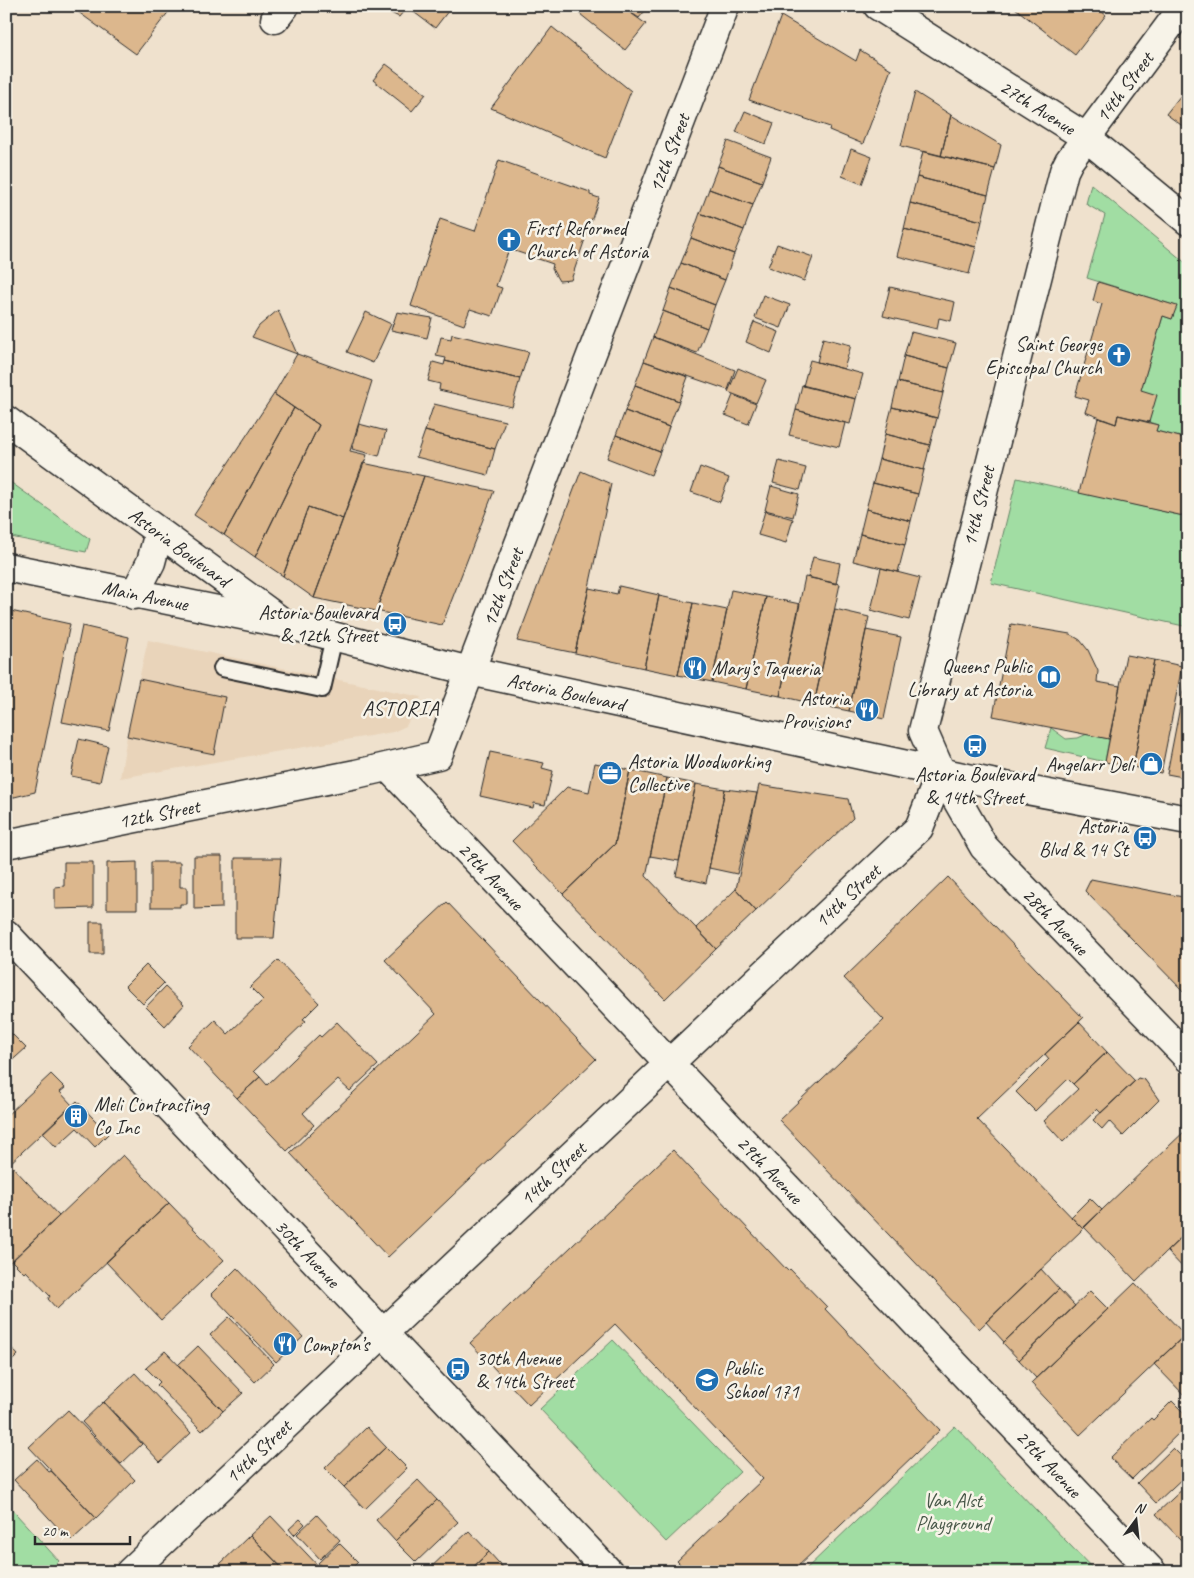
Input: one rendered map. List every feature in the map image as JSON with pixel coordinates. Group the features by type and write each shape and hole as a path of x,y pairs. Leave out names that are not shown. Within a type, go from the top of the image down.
{"street":[{"name":"12th Street","path":"6,844 388,767 438,755 725,6"},
{"name":"27th Avenue","path":"878,6 1087,138 1188,221"},
{"name":"14th Street","path":"130,1572 919,828 941,772 922,731 1064,171 1069,161 1184,6"},
{"name":"Astoria Boulevard","path":"6,420 285,624 470,671 941,772 1188,820"},
{"path":"134,595 151,562 159,532"},
{"name":"Main Avenue","path":"6,567 134,595 285,624"},
{"name":"29th Avenue","path":"388,767 1152,1572"},
{"name":"28th Avenue","path":"941,772 984,847 1188,1058"},
{"name":"30th Avenue","path":"6,934 609,1572"}],"lane":[{"path":"222,668 322,688 334,637"}],"shaded area":[{"path":"148,640 421,697 406,726 393,732 120,778 127,736 214,754 225,697 139,679"}],"green space":[{"path":"1091,184 1188,265 1188,439 1156,431 1158,425 1149,422 1141,390 1163,316 1172,319 1176,306 1087,278 1105,215 1086,204"},
{"path":"1017,478 1188,517 1188,627 991,583"},
{"path":"6,479 90,539 86,552 6,536"},
{"path":"1051,728 1066,739 1078,738 1087,734 1109,739 1105,762 1045,748"},
{"path":"613,1340 740,1472 666,1542 540,1409"},
{"name":"Van Alst Playground","path":"955,1426 1096,1572 803,1572"},
{"path":"6,1503 59,1561 48,1572 16,1572 6,1561"}],"building":[{"path":"70,6 173,6 136,54"},
{"path":"377,6 452,6 435,28 407,7 399,17"},
{"path":"570,6 621,6 646,24 625,50"},
{"path":"621,6 649,6 639,18"},
{"path":"1016,6 1094,6 1106,15 1075,55 1015,8"},
{"path":"781,16 856,61 860,50 891,69 863,144 829,130 830,127 749,100"},
{"path":"552,27 631,91 605,158 491,108"},
{"path":"386,64 426,94 412,111 373,80"},
{"path":"1188,86 1188,130 1166,114"},
{"path":"915,92 951,115 941,156 901,146"},
{"path":"745,111 774,123 766,144 736,132"},
{"path":"951,115 1001,145 995,169 941,156"},
{"path":"728,141 771,157 762,182 718,166"},
{"path":"851,149 872,157 862,184 842,176"},
{"path":"923,151 995,169 988,195 917,177"},
{"name":"First Reformed Church of Astoria","path":"499,160 590,192 590,195 599,198 571,280 559,281 552,269 553,264 509,249 496,286 502,288 492,316 470,309 464,325 411,306 440,219 475,231"},
{"path":"718,166 762,182 753,205 709,189"},
{"path":"917,177 988,195 982,221 910,203"},
{"path":"709,189 753,205 744,230 700,213"},
{"path":"910,203 982,221 976,247 904,229"},
{"path":"700,213 744,230 734,254 691,238"},
{"path":"904,229 976,247 969,274 897,256"},
{"path":"691,238 734,254 725,280 681,263"},
{"path":"777,244 813,257 804,281 768,267"},
{"path":"681,263 725,280 715,305 671,288"},
{"name":"Saint George Episcopal Church","path":"1098,282 1177,306 1172,319 1163,316 1141,390 1157,395 1149,422 1118,415 1116,424 1085,412 1089,400 1075,396 1102,304 1093,301"},
{"path":"890,287 955,302 951,321 939,318 937,329 883,316"},
{"path":"671,288 715,305 707,328 663,311"},
{"path":"763,295 790,305 781,328 755,318"},
{"path":"278,310 297,354 252,337 259,326"},
{"path":"663,311 707,328 697,353 653,337"},
{"path":"366,312 391,324 373,363 347,352"},
{"path":"397,312 432,318 427,338 391,330"},
{"path":"754,322 779,332 771,353 746,342"},
{"path":"911,332 956,343 949,368 904,356"},
{"path":"452,334 529,352 520,379 445,361 446,358 436,356 441,337 451,339"},
{"path":"653,337 735,370 728,390 644,361"},
{"path":"823,338 851,345 844,369 817,362"},
{"path":"297,354 372,381 350,451 367,455 343,519 308,507 283,576 255,557 319,425 274,394"},
{"path":"904,356 949,368 943,393 898,382"},
{"path":"810,360 863,374 856,399 803,386"},
{"path":"445,361 520,379 512,407 439,390 440,384 428,381 433,362 444,365"},
{"path":"644,361 688,377 679,401 635,385"},
{"path":"738,368 766,380 756,403 728,392"},
{"path":"898,382 943,393 937,418 892,407"},
{"path":"635,385 679,401 669,427 625,411"},
{"path":"802,385 856,399 850,424 796,410"},
{"path":"274,394 294,408 224,535 194,515"},
{"path":"733,395 756,404 748,424 725,415"},
{"path":"434,404 505,421 495,449 425,431"},
{"path":"892,407 937,418 930,445 885,434"},
{"path":"294,408 319,425 255,557 224,535"},
{"path":"796,410 845,423 839,447 789,435"},
{"path":"625,411 669,427 660,452 616,435"},
{"path":"1118,415 1158,425 1156,431 1188,439 1188,517 1079,493 1098,418 1116,424"},
{"path":"359,424 386,431 379,456 352,449"},
{"path":"425,431 495,449 488,475 416,457"},
{"path":"885,434 930,445 924,470 879,459"},
{"path":"616,435 660,452 651,475 607,458"},
{"path":"879,459 924,470 918,494 873,483"},
{"path":"779,461 806,468 800,490 773,483"},
{"path":"363,463 424,476 376,611 314,598"},
{"path":"700,467 729,478 720,502 691,492"},
{"path":"581,471 611,484 575,653 517,641"},
{"path":"424,476 494,491 442,625 376,611"},
{"path":"873,483 918,494 911,521 866,509"},
{"path":"771,486 799,494 793,517 765,510"},
{"path":"308,507 343,519 314,598 283,576"},
{"path":"866,509 911,521 905,545 860,534"},
{"path":"765,511 793,519 786,543 758,535"},
{"path":"860,534 905,545 898,572 853,561"},
{"path":"813,557 840,563 836,584 808,577"},
{"path":"881,568 920,578 909,620 871,610"},
{"path":"805,577 840,584 814,704 780,696"},
{"path":"619,586 659,595 644,668 575,653 589,588 617,594"},
{"path":"731,590 766,597 746,689 712,682"},
{"path":"659,596 693,603 678,675 644,668"},
{"path":"766,597 800,604 780,696 746,689"},
{"path":"693,603 727,610 712,682 678,675"},
{"path":"835,609 869,617 849,711 814,704"},
{"path":"6,610 70,624 35,792 6,799"},
{"name":"Queens Public Library at Astoria","path":"1011,624 1070,634 1080,640 1088,650 1098,671 1097,682 1120,686 1109,739 993,716"},
{"path":"82,626 129,637 109,731 62,722"},
{"path":"866,630 901,637 884,719 849,711"},
{"path":"1126,655 1154,660 1133,767 1105,762"},
{"path":"1154,660 1182,666 1161,773 1133,767"},
{"path":"1188,665 1188,778 1167,774"},
{"path":"139,679 225,697 214,754 127,736"},
{"path":"79,739 108,746 100,782 71,776"},
{"path":"490,752 544,763 542,768 553,771 545,805 534,803 533,808 480,796"},
{"path":"595,763 630,770 615,844 563,894 512,841 567,787 589,792"},
{"path":"630,770 667,778 646,876 716,949 665,999 563,894 615,844"},
{"path":"667,778 696,784 679,861 650,856"},
{"path":"696,784 725,789 706,883 676,876"},
{"path":"759,785 848,799 853,818 756,911 736,889"},
{"path":"725,789 757,793 737,874 709,868"},
{"path":"194,856 222,856 222,908 194,909"},
{"path":"235,858 281,858 274,938 235,938"},
{"path":"64,862 93,862 93,908 55,909 55,887 64,886"},
{"path":"137,862 137,909 107,909 107,863"},
{"path":"151,862 180,862 180,887 187,887 187,904 180,904 180,907 151,907"},
{"path":"948,877 1083,1018 977,1119 1083,1229 979,1329 779,1120 884,1020 844,978"},
{"path":"1091,879 1188,898 1188,996 1085,891"},
{"path":"736,889 756,911 716,949 696,928"},
{"path":"447,902 596,1059 388,1257 290,1153 436,1014 385,960"},
{"path":"90,922 103,922 103,954 90,954"},
{"path":"278,960 319,1003 303,1019 306,1021 254,1071 260,1077 237,1098 188,1046 215,1020 228,1034 263,1000 250,987"},
{"path":"146,965 164,983 143,1004 125,986"},
{"path":"165,987 184,1005 165,1026 146,1007"},
{"path":"337,1022 378,1065 350,1091 338,1080 303,1113 314,1125 287,1151 237,1098 260,1077 267,1085 319,1035 321,1037"},
{"path":"1079,1022 1107,1052 1073,1084 1068,1079 1035,1111 1016,1092 1049,1059 1045,1054"},
{"path":"6,1028 26,1048 6,1066"},
{"path":"1107,1052 1135,1081 1101,1113 1097,1109 1063,1142 1044,1121 1078,1089 1073,1084"},
{"path":"51,1074 65,1088 60,1092 72,1105 6,1167 6,1116"},
{"path":"1138,1078 1145,1080 1159,1100 1123,1136 1109,1121 1102,1129 1093,1120"},
{"name":"Meli Contracting Co Inc","path":"77,1101 108,1134 95,1147 77,1128 56,1147 43,1133"},
{"path":"1188,1128 1188,1231 1136,1281 1084,1227"},
{"path":"673,1150 788,1271 790,1269 827,1307 825,1309 940,1430 792,1572 688,1572 677,1561 763,1479 615,1324 529,1405 470,1343"},
{"path":"123,1155 169,1203 57,1309 48,1299 50,1296 26,1271 24,1273 12,1261"},
{"path":"10,1164 59,1216 6,1266 6,1167"},
{"path":"1090,1198 1102,1210 1083,1229 1071,1217"},
{"path":"169,1203 224,1260 161,1320 106,1262"},
{"path":"1188,1231 1188,1273 1167,1251"},
{"path":"237,1268 303,1337 276,1362 211,1294"},
{"path":"1041,1269 1059,1289 1004,1342 986,1322"},
{"path":"1135,1283 1185,1335 1080,1435 1031,1383"},
{"path":"1059,1289 1075,1306 1019,1360 1003,1343"},
{"path":"1090,1291 1108,1309 1036,1378 1019,1360"},
{"path":"229,1317 274,1364 255,1382 210,1335"},
{"path":"1185,1335 1188,1337 1188,1399 1154,1364"},
{"path":"6,1342 18,1355 6,1367"},
{"path":"198,1346 243,1393 223,1411 178,1365"},
{"path":"165,1351 223,1411 202,1431 157,1385 160,1382 146,1368"},
{"path":"135,1373 191,1433 160,1462 104,1402"},
{"path":"1172,1401 1188,1417 1188,1424 1132,1479 1110,1458 1151,1418 1153,1420"},
{"path":"103,1402 142,1444 121,1464 82,1422"},
{"path":"68,1410 135,1480 96,1518 29,1447"},
{"path":"367,1427 386,1447 344,1487 325,1468"},
{"path":"386,1447 407,1468 365,1509 344,1487"},
{"path":"1173,1448 1184,1459 1188,1455 1188,1473 1156,1503 1137,1483"},
{"path":"37,1459 96,1518 72,1540 60,1530 14,1480"},
{"path":"418,1480 437,1500 395,1541 376,1520"},
{"path":"1188,1484 1188,1533 1181,1540 1156,1514"},
{"path":"437,1500 458,1522 416,1562 395,1541"},
{"path":"317,1515 340,1540 320,1559 297,1534"},
{"path":"271,1516 324,1572 286,1572 250,1535"},
{"path":"300,1519 305,1524 294,1535 289,1529"},
{"path":"469,1531 489,1552 468,1572 426,1572"},
{"path":"250,1535 286,1572 224,1572 218,1566"},
{"path":"339,1543 358,1562 348,1572 327,1572 318,1563"},
{"path":"489,1552 507,1572 468,1572"},
{"path":"6,1561 16,1572 6,1572"}],"place":[{"name":"First Reformed Church of Astoria","path":"509,240"},
{"name":"Saint George Episcopal Church","path":"1119,355"},
{"name":"Astoria Boulevard & 12th Street","path":"395,624"},
{"name":"Mary’s Taqueria","path":"695,668"},
{"name":"Queens Public Library at Astoria","path":"1049,677"},
{"name":"Astoria Provisions","path":"867,710"},
{"name":"Astoria Boulevard & 14th Street","path":"975,746"},
{"name":"Angelarr Deli","path":"1151,764"},
{"name":"Astoria Woodworking Collective","path":"610,773"},
{"name":"Astoria Blvd & 14 St","path":"1145,838"},
{"name":"Meli Contracting Co Inc","path":"76,1116"},
{"name":"Compton’s","path":"285,1344"},
{"name":"30th Avenue & 14th Street","path":"458,1369"},
{"name":"Public School 171","path":"707,1380"}],"district":[{"name":"ASTORIA","path":"401,708"}]}
